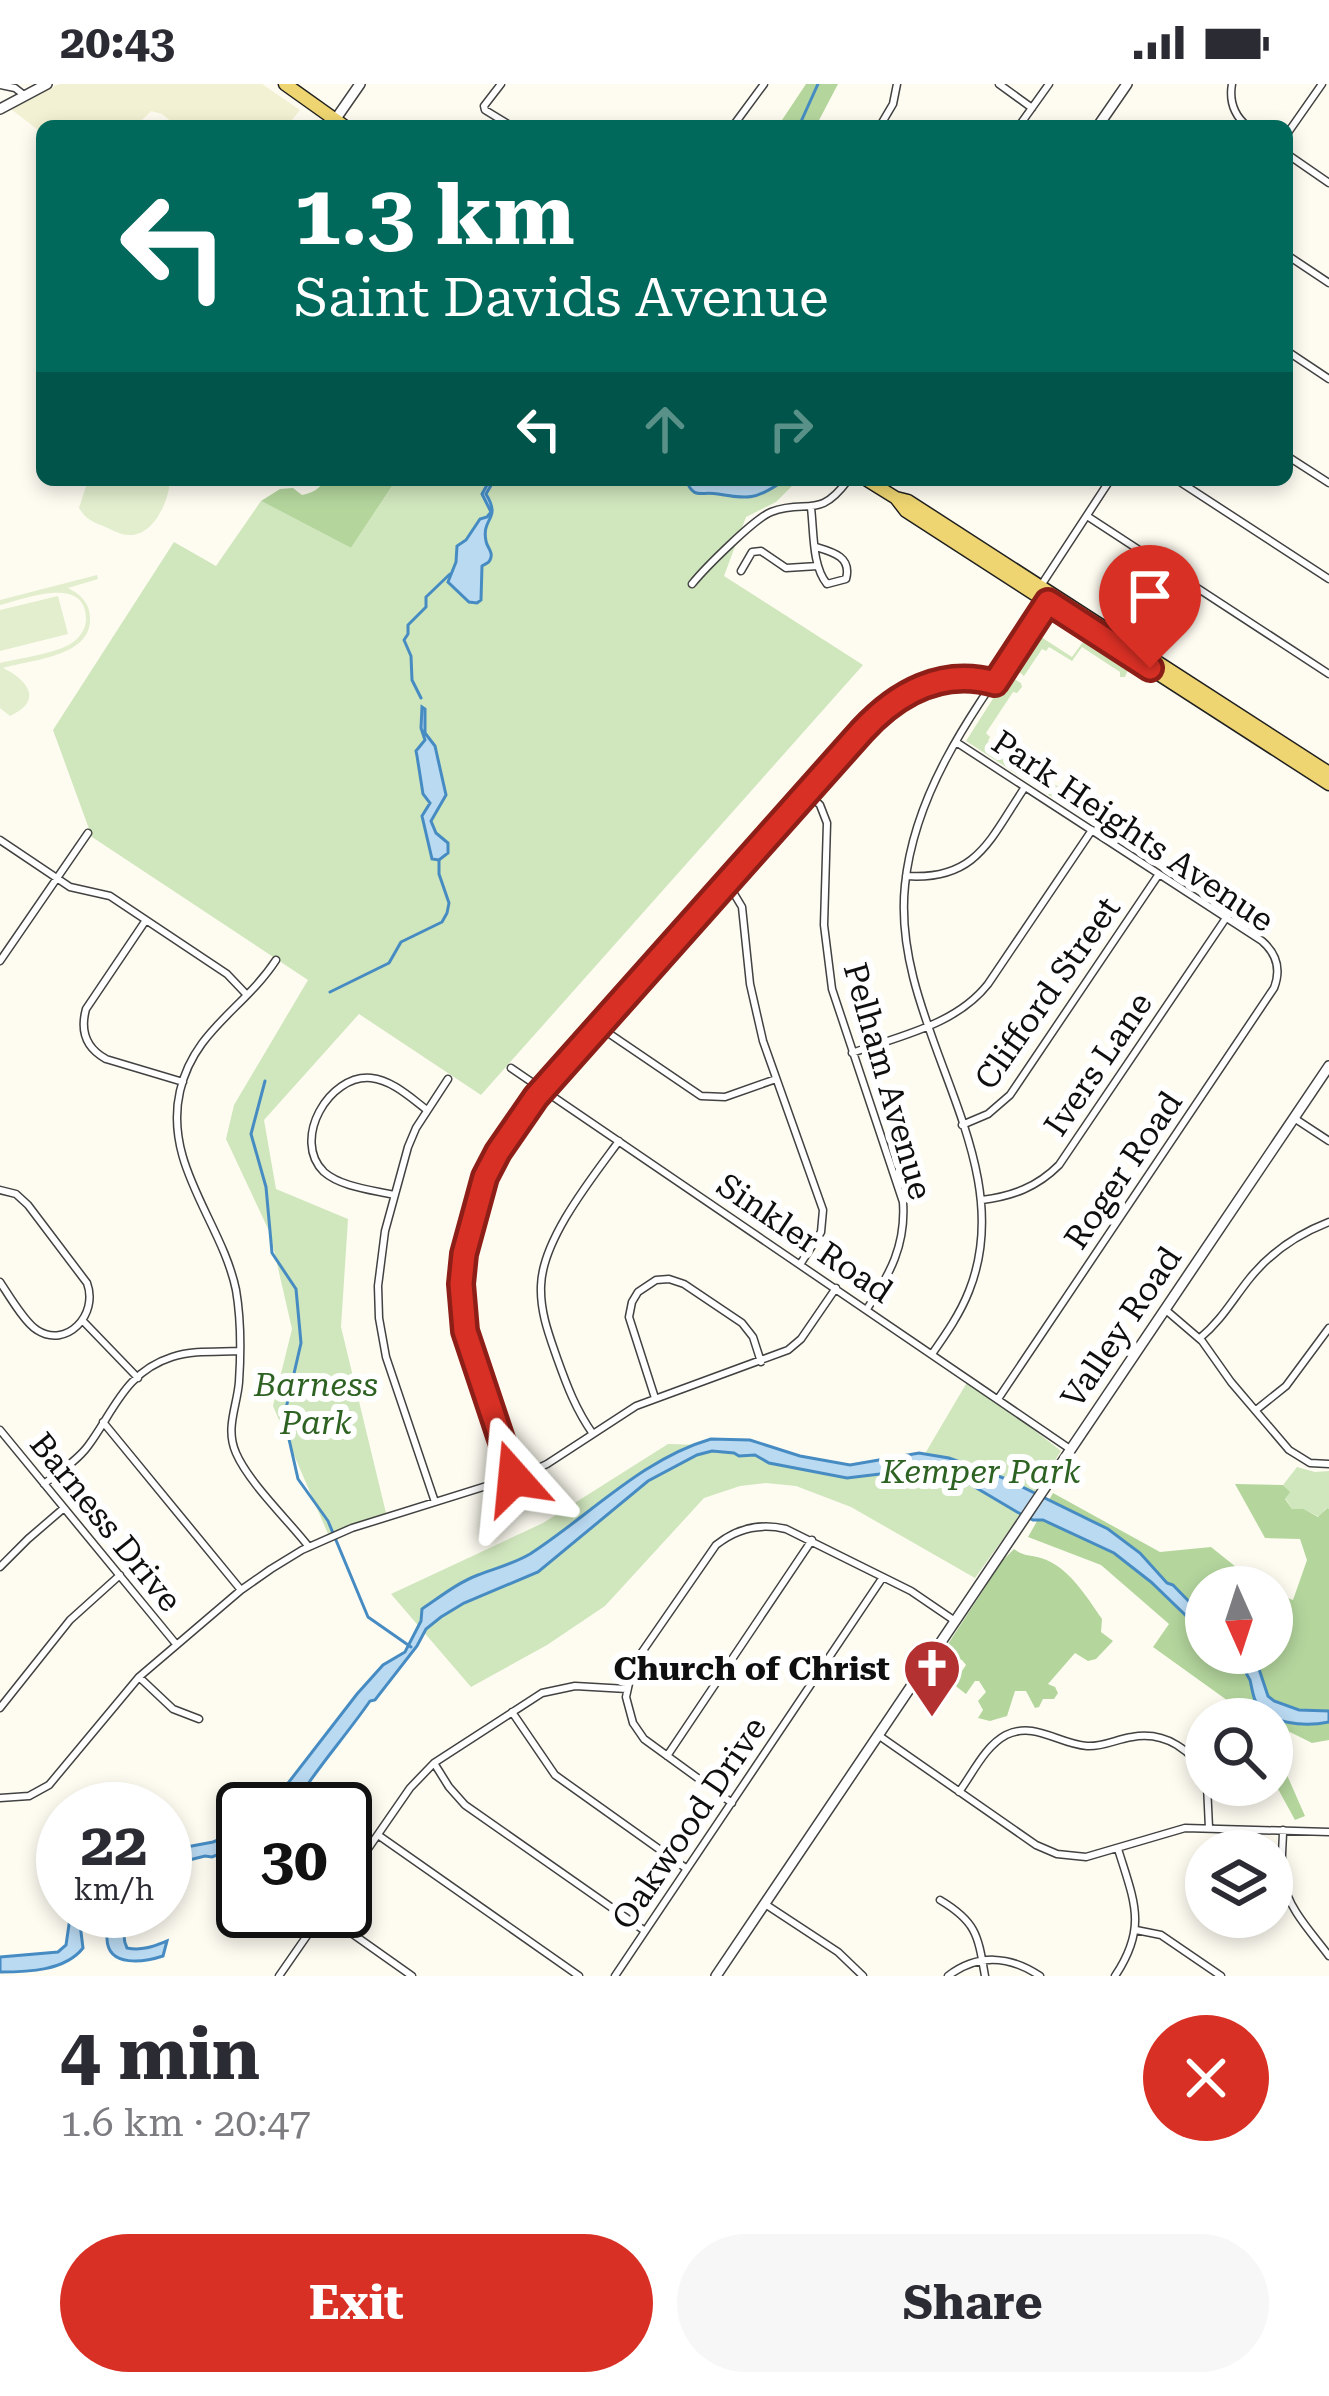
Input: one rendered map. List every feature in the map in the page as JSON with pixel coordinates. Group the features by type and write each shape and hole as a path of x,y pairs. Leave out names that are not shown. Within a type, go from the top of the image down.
{"main road":[{"path":"285,84 335,120"},
{"path":"877,486 908,502 1327,779"}],"street":[{"path":"0,109 46,84"},
{"path":"341,120 360,84"},
{"path":"501,84 484,106 501,120"},
{"path":"737,120 764,84"},
{"path":"883,120 897,84"},
{"path":"999,84 1032,107"},
{"path":"1023,120 1049,84"},
{"path":"1101,120 1127,84"},
{"path":"1232,84 1232,106 1242,120"},
{"path":"1293,125 1322,84"},
{"path":"0,85 24,95"},
{"path":"1293,158 1329,183"},
{"path":"1293,259 1329,284"},
{"path":"1293,356 1329,379"},
{"path":"1293,460 1329,483"},
{"path":"692,584 768,513 812,508 833,498 843,486"},
{"path":"932,1354 974,1280 981,1247 982,1200 976,1167 907,957 906,876 920,813 940,768 995,683 1106,486"},
{"path":"1186,486 1329,579"},
{"path":"812,508 816,547 818,566 819,574 827,584 842,582 848,574 843,559 816,547"},
{"path":"1087,516 1329,674"},
{"path":"741,571 752,552 760,551 786,568 818,566"},
{"path":"514,1478 465,1331 461,1284 464,1254 485,1177 498,1152 542,1090 874,718 917,688 968,678 995,683"},
{"name":"Park Heights Avenue","path":"956,742 1266,944 1277,965"},
{"path":"906,876 936,877 967,864 986,845 1025,787"},
{"name":"Pelham Avenue","path":"807,792 826,818 825,944 832,989 899,1188 903,1214 896,1261 867,1309"},
{"path":"852,1053 963,1009 984,990 1092,830"},
{"path":"0,961 88,832"},
{"path":"0,840 70,886 110,896 227,974 247,995"},
{"name":"Clifford Street","path":"962,1125 998,1108 1014,1089 1159,874"},
{"path":"727,882 742,907 753,1001 823,1210 821,1232 801,1264"},
{"name":"Ivers Lane","path":"982,1200 1025,1190 1058,1165 1226,917"},
{"path":"146,920 86,1009 84,1035 106,1059 183,1082"},
{"path":"276,960 203,1039 191,1059 177,1108 179,1145 229,1264 238,1303 234,1447 246,1470 309,1547"},
{"name":"Roger Road","path":"998,1399 1274,988 1277,965"},
{"path":"598,1026 701,1096 725,1097 776,1079"},
{"name":"Valley Road","path":"716,1976 1329,1066"},
{"name":"Sinkler Road","path":"511,1068 1070,1449"},
{"path":"394,1195 340,1181 322,1170 311,1146 313,1126 334,1093 358,1078 382,1080 427,1110"},
{"path":"435,1502 381,1331 380,1267 410,1140 448,1079"},
{"path":"1294,1118 1329,1142"},
{"path":"592,1433 564,1379 545,1324 541,1286 553,1240 619,1141"},
{"path":"0,1190 16,1194 28,1205 87,1283 92,1295 90,1311 67,1332 37,1330 0,1282"},
{"path":"1199,1338 1222,1317 1264,1262 1300,1235 1329,1222"},
{"path":"655,1398 629,1317 638,1292 656,1280 684,1283 742,1322 761,1362"},
{"path":"0,1798 29,1796 50,1785 139,1677 241,1590 309,1547 514,1478 547,1464 636,1406 788,1350 836,1288"},
{"path":"1165,1309 1199,1338 1255,1411 1298,1457 1329,1464"},
{"path":"83,1321 138,1378"},
{"path":"1255,1411 1286,1386 1329,1328"},
{"path":"44,1484 82,1453 119,1395 164,1360 178,1354 239,1352"},
{"path":"103,1422 241,1590"},
{"name":"Barness Drive","path":"0,1430 176,1644"},
{"path":"0,1448 9,1441"},
{"path":"0,1567 64,1508"},
{"path":"732,1803 666,1757 638,1731 627,1706 633,1665 716,1545 740,1530 758,1526 787,1529 883,1576 955,1621"},
{"path":"666,1757 812,1540"},
{"path":"0,1708 70,1619 119,1575"},
{"name":"Oakwood Drive","path":"615,1976 883,1576"},
{"path":"139,1677 173,1709 199,1719"},
{"path":"372,1844 417,1779 434,1763 536,1696 564,1687 627,1689"},
{"path":"512,1712 555,1775 687,1869"},
{"path":"959,1792 995,1743 1027,1730 1088,1746 1130,1737 1161,1738 1185,1752"},
{"path":"878,1735 1046,1850 1080,1857 1173,1830 1283,1830"},
{"path":"434,1763 465,1805 645,1931"},
{"path":"1208,1806 1209,1828"},
{"path":"1293,1830 1329,1832"},
{"path":"378,1835 579,1976"},
{"path":"1114,1976 1130,1951 1136,1930 1135,1899 1118,1849"},
{"path":"940,1900 972,1925 985,1976"},
{"path":"765,1904 838,1952 863,1976"},
{"path":"1293,1907 1329,1956"},
{"path":"1136,1930 1161,1935 1221,1976"},
{"path":"278,1976 305,1938"},
{"path":"359,1938 412,1976"},
{"path":"948,1976 982,1960 1008,1960 1040,1976"}],"green space":[{"path":"59,84 262,84 300,110 292,120 170,120 151,111 142,120 36,120 36,128 13,107"},
{"path":"806,84 838,84 819,120 782,120"},
{"path":"86,486 169,486 164,506 140,533 128,535 95,523 79,508"},
{"name":"Barness Park","path":"392,486 792,486 776,502 746,517 724,576 863,665 481,1095 359,1014 264,1120 276,1189 348,1219 341,1327 386,1513 328,1534 273,1406 292,1329 270,1233 226,1139 234,1105 308,980 92,837 53,730 174,542 216,566 261,501 351,548"},
{"path":"392,486 351,548 261,501 280,489 293,488 302,495 318,489"},
{"path":"97,575 98,579 68,588 84,600 90,613 88,631 81,641 57,655 3,668 28,690 27,703 10,716 0,708 0,663 65,647 80,635 86,619 83,605 65,593 0,605 0,600"},
{"path":"58,596 68,634 0,651 0,610"},
{"path":"1080,632 1129,668 1125,677 1082,647 1072,661 1049,647 1042,649 1024,676 1013,667 1035,633 1072,657 1083,642"},
{"path":"1008,675 1022,687 1013,692 986,733 988,741 1128,832 1132,828 1140,834 1130,848 966,741"},
{"name":"Kemper Park","path":"969,1379 1061,1451 975,1578 851,1507 796,1486 766,1483 704,1498 605,1606 471,1687 391,1594 543,1523 668,1444 742,1446 855,1468 923,1457"},
{"path":"1297,1467 1329,1471 1329,1509 1319,1517 1292,1509 1285,1498 1289,1492 1283,1485"},
{"path":"1235,1484 1283,1485 1290,1492 1285,1499 1292,1509 1318,1517 1329,1509 1329,1740 1312,1743 1293,1734 1293,1698 1224,1698 1191,1674 1293,1674 1293,1600 1307,1560 1300,1539 1265,1538"},
{"path":"1053,1493 1160,1552 1211,1547 1235,1566 1185,1566 1185,1670 1153,1647 1169,1624 1101,1565 1028,1537"},
{"path":"1014,1549 1051,1562 1068,1575 1102,1619 1101,1632 1113,1641 1096,1659 1088,1661 1075,1653 1048,1684 1058,1693 1054,1699 1043,1699 1035,1708 1026,1691 1015,1691 1007,1716 990,1721 978,1718 983,1710 978,1701 986,1692 979,1681 966,1694 953,1684 966,1665 950,1656 946,1647"},
{"path":"1293,1789 1305,1816 1295,1820 1287,1806 1293,1806"}],"water":[{"path":"491,486 486,494 492,514 485,533 491,555 482,566 477,603 469,602 448,582 457,546 491,512 482,494"},
{"path":"689,486 774,486 745,497 695,492"},
{"path":"422,707 425,733 435,746 446,795 431,821 448,843 448,853 439,860 432,859 422,816 430,803 423,794 416,751 425,740"},
{"path":"711,1439 750,1440 850,1465 919,1453 949,1458 1006,1479 1108,1529 1185,1597 1185,1615 1114,1553 1043,1520 1033,1520 946,1470 847,1478 769,1463 755,1455 712,1451 648,1481 538,1572 441,1617 426,1629 309,1782 289,1782 357,1694 383,1665 405,1652 422,1609 463,1582 530,1554 639,1474"},
{"path":"1247,1674 1261,1674 1270,1698 1254,1698"},
{"path":"1293,1708 1329,1711 1329,1722 1293,1723"},
{"path":"213,1842 216,1855 192,1859 192,1846"},
{"path":"67,1938 82,1938 83,1948 45,1969 0,1972 0,1957 58,1952"},
{"path":"107,1938 125,1938 127,1948 167,1941 163,1956 138,1961 120,1959 109,1948"}],"waterway":[{"path":"802,120 818,84"},
{"path":"421,698 404,640 408,625 426,607 426,597 450,574"},
{"path":"330,992 389,963 401,942 442,922 449,903 439,860"},
{"path":"265,1081 251,1134 266,1187 272,1253 296,1289 301,1343 284,1417 298,1479 328,1521 368,1617 411,1647"}],"place":[{"name":"Church of Christ","path":"932,1719"}],"route":[{"path":"514,1478 465,1331 461,1284 464,1254 485,1177 536,1097 891,703 930,683 968,678 995,683 1048,602 1150,668"}]}
